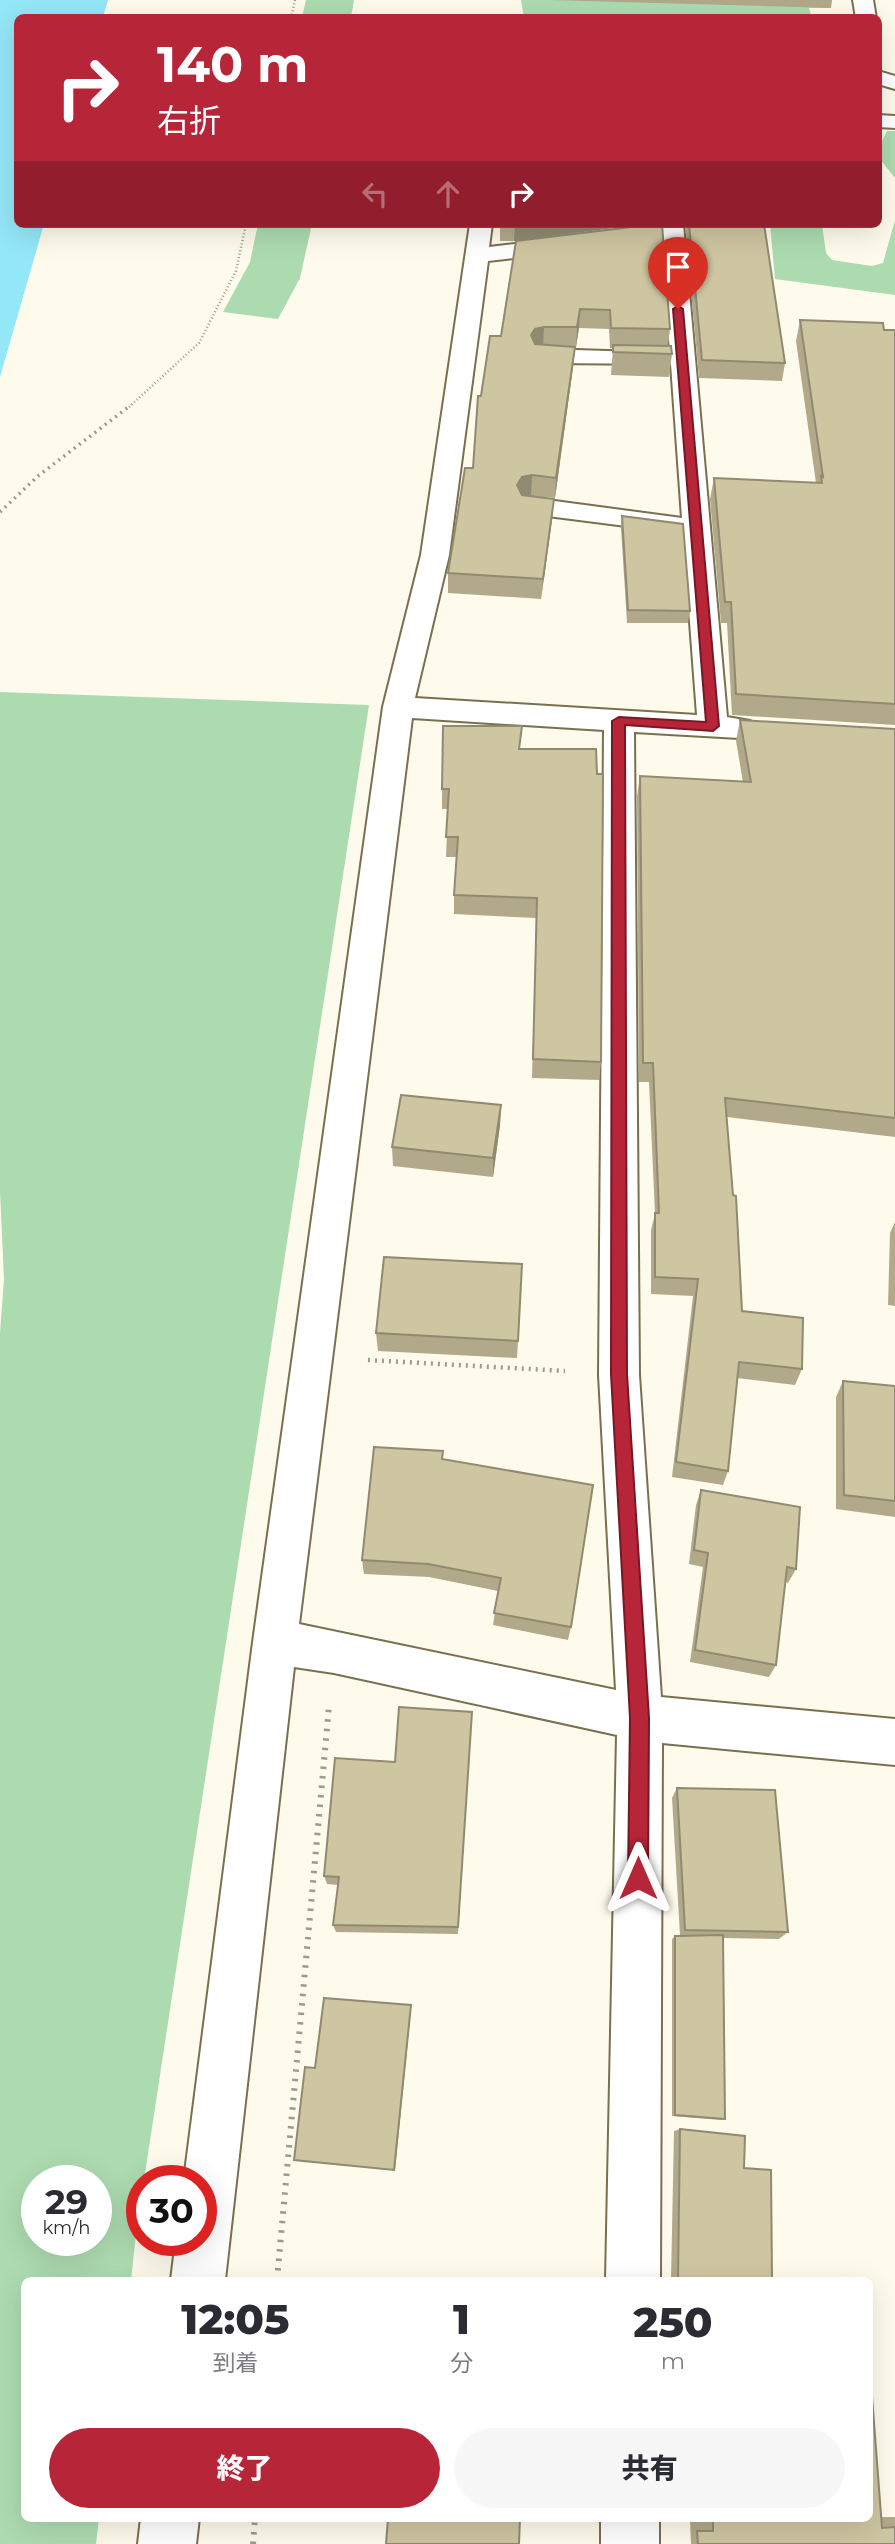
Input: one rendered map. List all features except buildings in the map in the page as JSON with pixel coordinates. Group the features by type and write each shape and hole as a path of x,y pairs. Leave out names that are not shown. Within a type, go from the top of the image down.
{"street":[{"path":"663,231 683,360 713,726"},
{"path":"198,2277 275,1642 398,707 435,555 479,240 581,243"},
{"path":"544,356 683,360"},
{"path":"532,506 696,527"},
{"path":"398,707 765,730"},
{"path":"619,721 619,1374 640,1718 633,2277"},
{"path":"275,1642 334,1651 640,1718 895,1742"},
{"path":"167,2544 170,2522"},
{"path":"630,2522 630,2544"}],"path":[{"path":"0,512 38,476 146,394 199,343 236,271 245,228"},
{"path":"362,1360 619,1374"},
{"path":"253,2544 255,2522"}],"green space":[{"path":"306,0 354,0 352,14 303,14"},
{"path":"521,0 830,0 831,8 809,8 811,14 523,14"},
{"path":"887,131 895,131 895,178 882,162 882,141"},
{"path":"895,220 895,295 775,279 770,228 823,228 826,253 832,260 872,266 883,263"},
{"path":"257,228 311,228 300,278 278,319 223,312 250,262"},
{"path":"0,692 369,705 146,2165 126,2165 126,2256 134,2256 131,2277 21,2277 21,2522 99,2522 96,2544 0,2544 0,1333 4,1279 0,1192"}],"water":[{"path":"0,0 108,0 104,14 14,14 14,228 43,228 0,377"}],"route":[{"path":"638,1878 640,1718 619,1374 619,721 713,726 678,309"}]}
